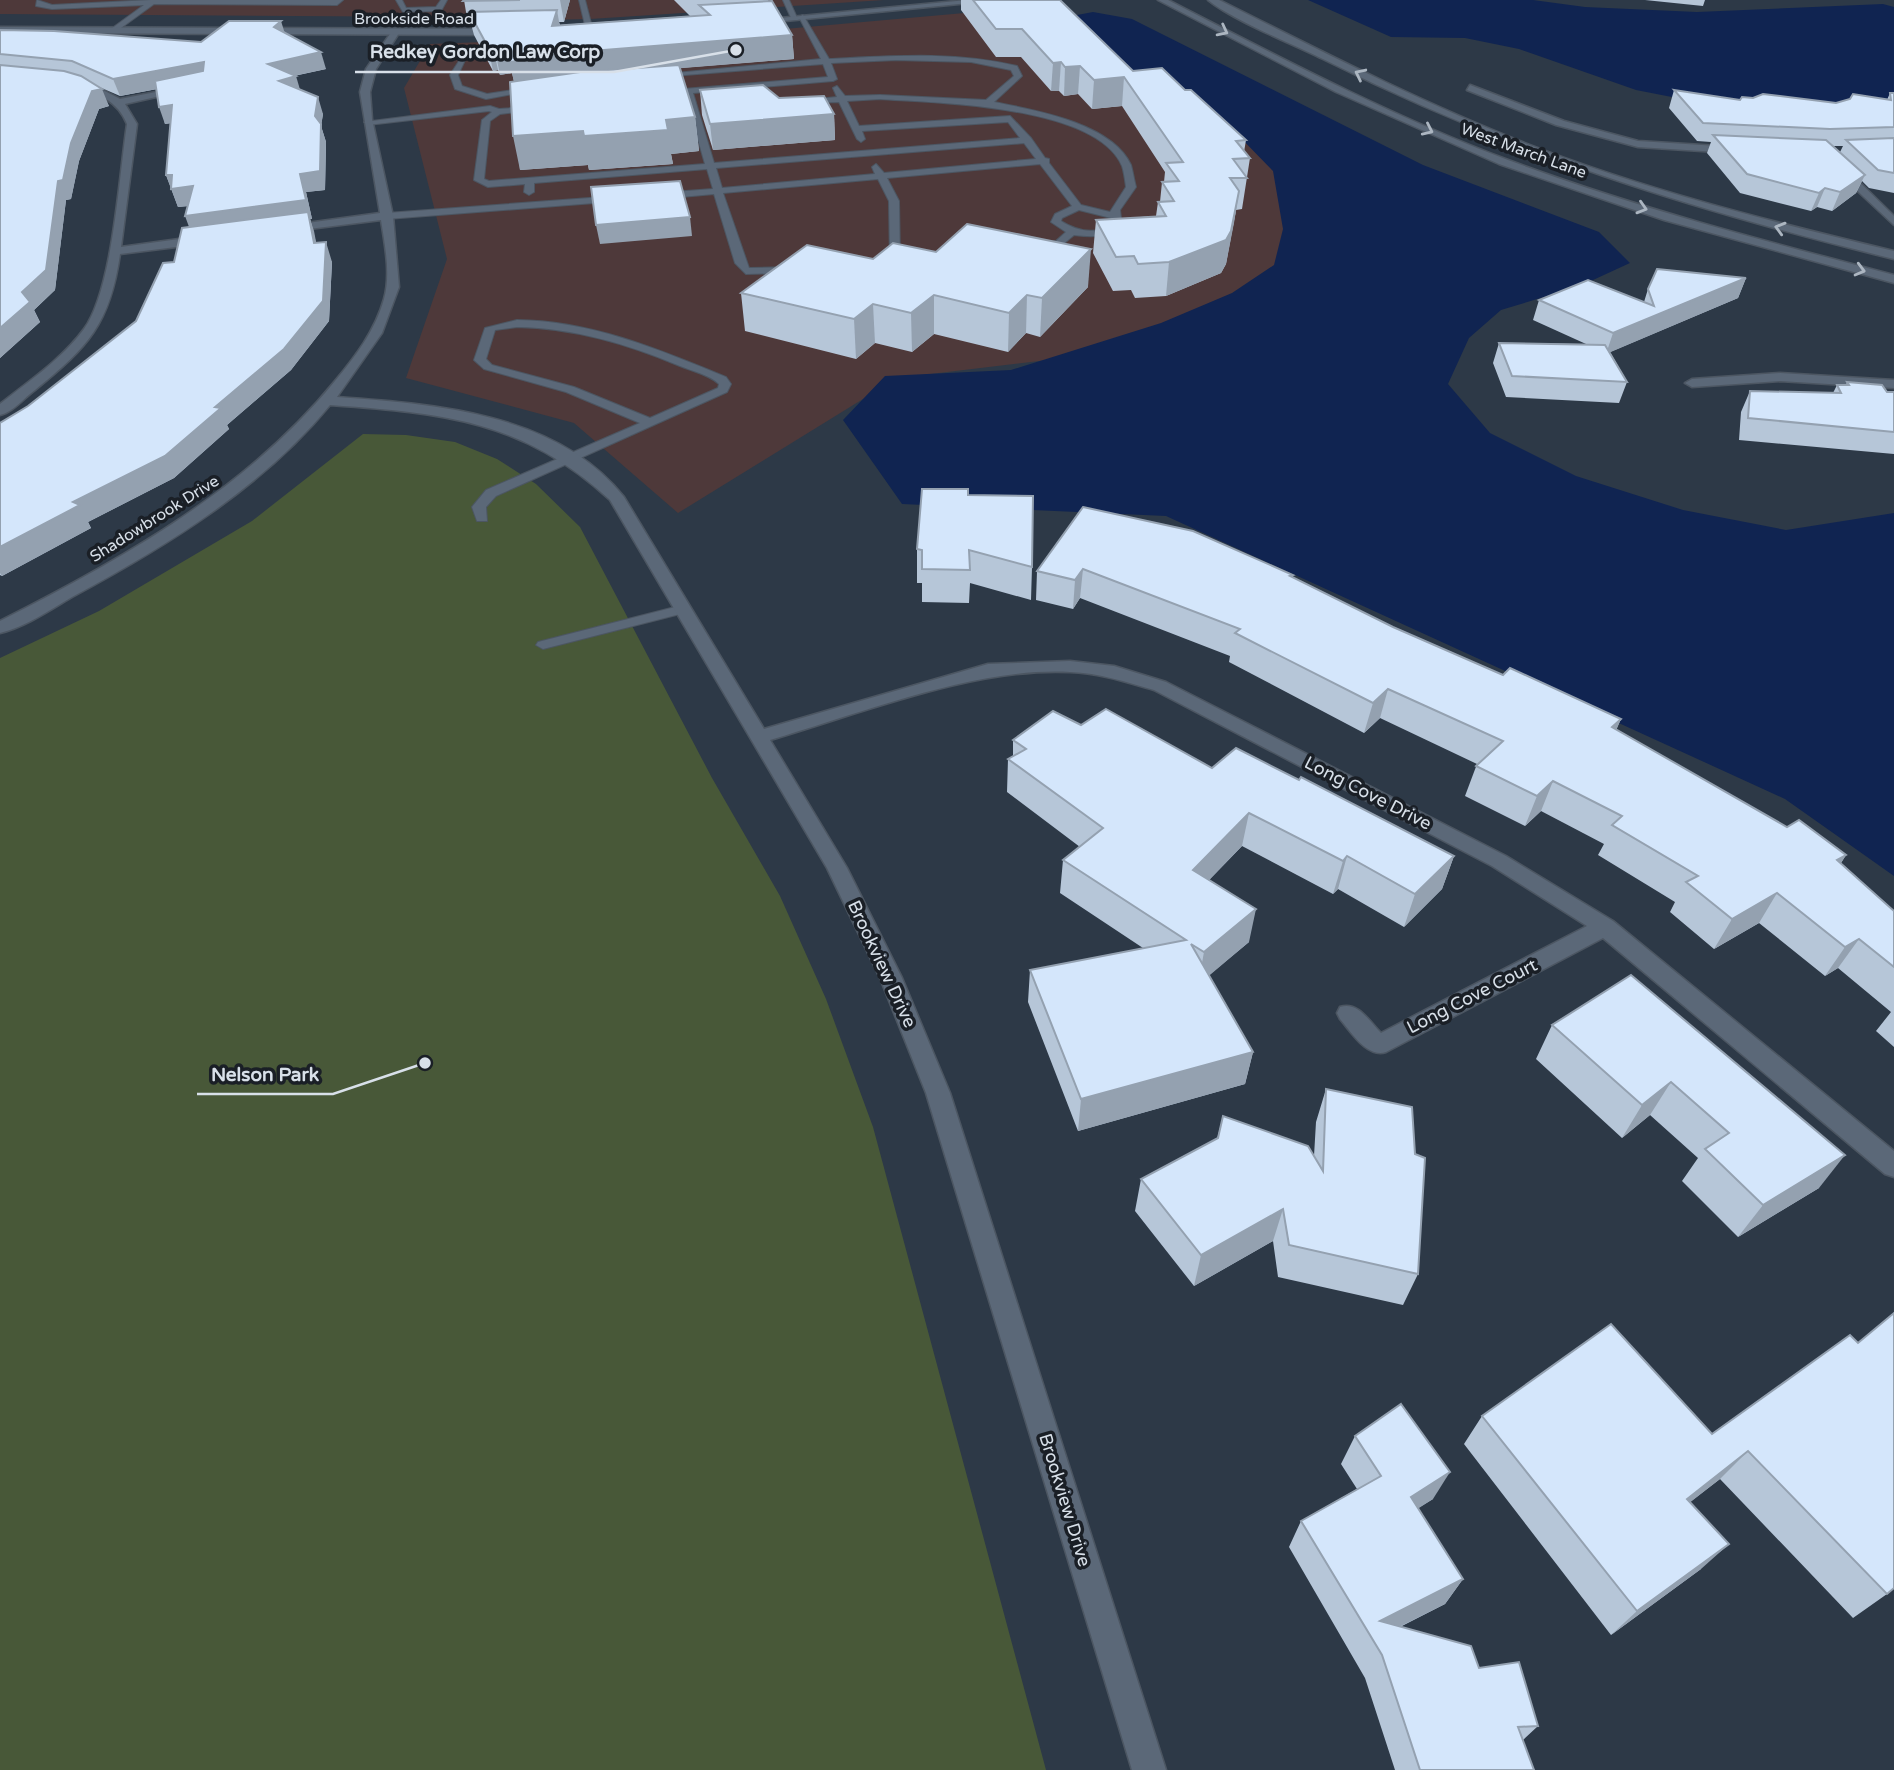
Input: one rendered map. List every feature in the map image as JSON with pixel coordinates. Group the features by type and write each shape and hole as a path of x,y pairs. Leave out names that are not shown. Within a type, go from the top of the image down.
{"street":[{"path":"747,21 996,0"},
{"name":"West March Lane","path":"1162,0 1276,59 1450,140 1592,192 1757,243 1894,279"},
{"name":"West March Lane","path":"1212,0 1471,125 1647,189 1794,232 1894,256"},
{"path":"578,29 601,29"},
{"name":"Brookside Road","path":"0,30 395,33 509,31"},
{"name":"Shadowbrook Drive","path":"0,628 166,535 230,491 284,446 330,401 370,345 385,312 393,280 387,216 364,99 371,69 395,33"},
{"path":"0,411 57,366 90,330 109,288 132,124 129,114 106,94 67,83"},
{"path":"118,102 193,86"},
{"path":"1470,88 1560,122 1638,144 1750,150"},
{"path":"1832,161 1894,222"},
{"path":"278,230 387,216"},
{"path":"114,251 223,237"},
{"path":"1692,383 1780,377 1894,384"},
{"name":"Brookview Drive","path":"330,401 434,410 492,422 530,435 572,457 592,471 616,497 843,881 891,978 938,1094 1149,1770"},
{"name":"Long Cove Drive","path":"759,737 988,670 1070,666 1114,672 1160,686 1475,849 1605,927 1894,1166"},
{"name":"Long Cove Court","path":"1348,1013 1378,1045 1605,927"}],"lane":[{"path":"40,0 38,5 52,7 154,1 337,3 340,0"},
{"path":"399,0 403,10 425,11 438,9 444,0"},
{"path":"582,0 590,29"},
{"path":"786,0 826,61 856,130 894,201 895,260"},
{"path":"114,31 154,1"},
{"path":"646,76 826,61 918,59 1000,63 1014,68 1018,76 988,103"},
{"path":"461,60 454,75 458,86 486,97 546,86"},
{"path":"649,94 833,79"},
{"path":"688,91 740,263 746,271 762,273 802,269"},
{"path":"486,97 494,110"},
{"path":"792,102 842,98 988,103 1070,124 1102,141 1125,164 1131,187 1115,210 1116,216 1117,226 1109,232 1072,232 1056,222 1058,216 1077,207 1116,216"},
{"path":"368,121 548,106"},
{"path":"1010,119 1015,108"},
{"path":"494,110 486,120 479,180 488,184 1028,140"},
{"path":"694,111 706,110"},
{"path":"839,115 850,115"},
{"path":"856,130 1010,119"},
{"path":"1010,119 1046,161 1077,207"},
{"path":"650,196 1046,161"},
{"path":"528,206 530,181"},
{"path":"387,216 623,198"},
{"path":"1019,248 1059,243 1072,232"},
{"path":"882,261 909,259"},
{"path":"482,519 479,507 491,493 723,390 725,384 722,379 638,344 568,327 503,324 490,328 480,360 488,367 585,392 648,422"},
{"path":"543,645 683,609"}],"shaded area":[{"path":"0,0 884,0 590,19 452,22 455,17 0,14"},
{"path":"1043,6 1289,138 1287,271 1148,348 897,378 678,513 574,423 406,378 447,259 404,88 430,44 751,32"}],"green space":[{"path":"363,434 406,435 455,442 497,459 536,484 580,527 712,778 780,896 826,999 873,1127 1046,1770 0,1770 0,658 99,611 252,521"}],"water":[{"path":"1308,0 1533,0 1585,7 1697,12 1883,4 1894,7 1894,100 1817,106 1682,99 1636,90 1519,49 1465,38 1391,37"},
{"path":"1093,12 1132,19 1423,165 1599,232 1630,263 1580,286 1501,310 1469,338 1448,384 1490,433 1576,476 1683,510 1786,530 1894,513 1894,876 1785,799 1166,516 902,504 843,420 885,376 1011,370 1161,323 1232,293 1274,265 1283,229 1273,171 1234,131 1184,93 1112,75 1056,19"}],"building":[{"path":"973,0 1060,0 1133,71 1162,68 1185,90 1191,90 1246,140 1236,141 1250,158 1233,159 1247,178 1230,178 1239,191 1231,231 1226,240 1169,262 1138,264 1134,256 1116,257 1096,220 1166,216 1158,202 1174,201 1162,182 1179,181 1166,163 1183,162 1124,77 1094,80 1080,66 1065,67 1061,62 1053,63 1022,29 996,29"},
{"path":"772,1 792,35 566,53 510,62 509,49 495,50 493,46 488,47 469,12 557,10 552,26 710,15 699,5"},
{"path":"229,21 281,21 274,27 321,52 268,64 296,76 279,81 318,97 315,116 321,124 320,171 300,174 306,200 185,216 193,186 171,189 172,175 166,175 172,105 159,107 155,81 203,71 204,62 113,79 72,61 0,54 0,30 54,31 201,42"},
{"path":"0,65 64,71 81,76 102,89 92,91 71,143 63,180 58,181 46,270 22,292 30,302 0,328"},
{"path":"679,65 695,117 666,120 668,130 584,136 583,131 513,136 510,82 580,72"},
{"path":"763,85 779,98 824,96 834,114 710,124 700,90"},
{"path":"1674,90 1740,100 1742,97 1753,98 1763,94 1836,103 1850,99 1853,94 1891,100 1890,93 1894,93 1894,127 1830,129 1703,123"},
{"path":"1713,135 1826,140 1865,175 1840,192 1825,188 1819,193 1747,174"},
{"path":"1894,138 1894,173 1878,170 1846,140"},
{"path":"680,181 690,217 596,225 591,187"},
{"path":"308,212 314,243 326,242 323,301 284,349 215,407 221,408 165,456 73,502 80,505 0,547 0,423 28,406 136,321 163,263 174,262 182,228"},
{"path":"967,224 1091,249 1042,298 1027,295 1009,313 934,295 911,313 873,304 854,319 741,293 807,245 873,259 893,243 936,252"},
{"path":"1657,269 1746,278 1613,333 1539,300 1588,280 1654,306 1648,289"},
{"path":"1499,343 1605,345 1627,382 1512,376"},
{"path":"1847,382 1882,385 1887,392 1894,392 1894,432 1748,418 1750,391 1841,393 1837,385 1849,385"},
{"path":"922,489 968,489 968,495 1033,496 1032,567 969,550 970,570 922,569 922,550 917,549"},
{"path":"1083,507 1193,531 1293,575 1290,576 1393,627 1503,675 1510,668 1621,719 1612,727 1787,827 1799,820 1846,855 1837,860 1894,911 1894,967 1859,939 1845,947 1777,893 1732,919 1686,882 1698,876 1612,825 1622,816 1553,781 1537,796 1476,766 1503,741 1388,689 1373,703 1235,633 1240,629 1083,569 1075,580 1037,571"},
{"path":"1106,709 1212,768 1236,748 1299,780 1301,777 1454,856 1415,894 1347,856 1343,861 1249,813 1193,870 1256,909 1204,952 1191,944 1253,1052 1081,1099 1030,970 1186,940 1063,860 1103,828 1008,759 1026,749 1013,740 1053,711 1081,725"},
{"path":"1631,975 1845,1155 1763,1205 1705,1149 1729,1133 1671,1082 1642,1105 1552,1025"},
{"path":"1326,1089 1412,1107 1415,1154 1425,1158 1418,1274 1289,1245 1283,1209 1201,1255 1141,1179 1218,1138 1223,1116 1308,1146 1323,1171"},
{"path":"1894,1313 1894,1588 1887,1594 1748,1451 1687,1499 1729,1544 1637,1611 1482,1416 1611,1324 1712,1434 1850,1335 1858,1343"},
{"path":"1401,1404 1450,1472 1411,1497 1463,1579 1380,1621 1471,1646 1479,1668 1519,1662 1538,1726 1518,1727 1534,1770 1420,1770 1382,1655 1301,1521 1381,1476 1355,1436"}],"place":[{"name":"Redkey Gordon Law Corp","path":"736,50"},
{"name":"Nelson Park","path":"425,1063"}]}
